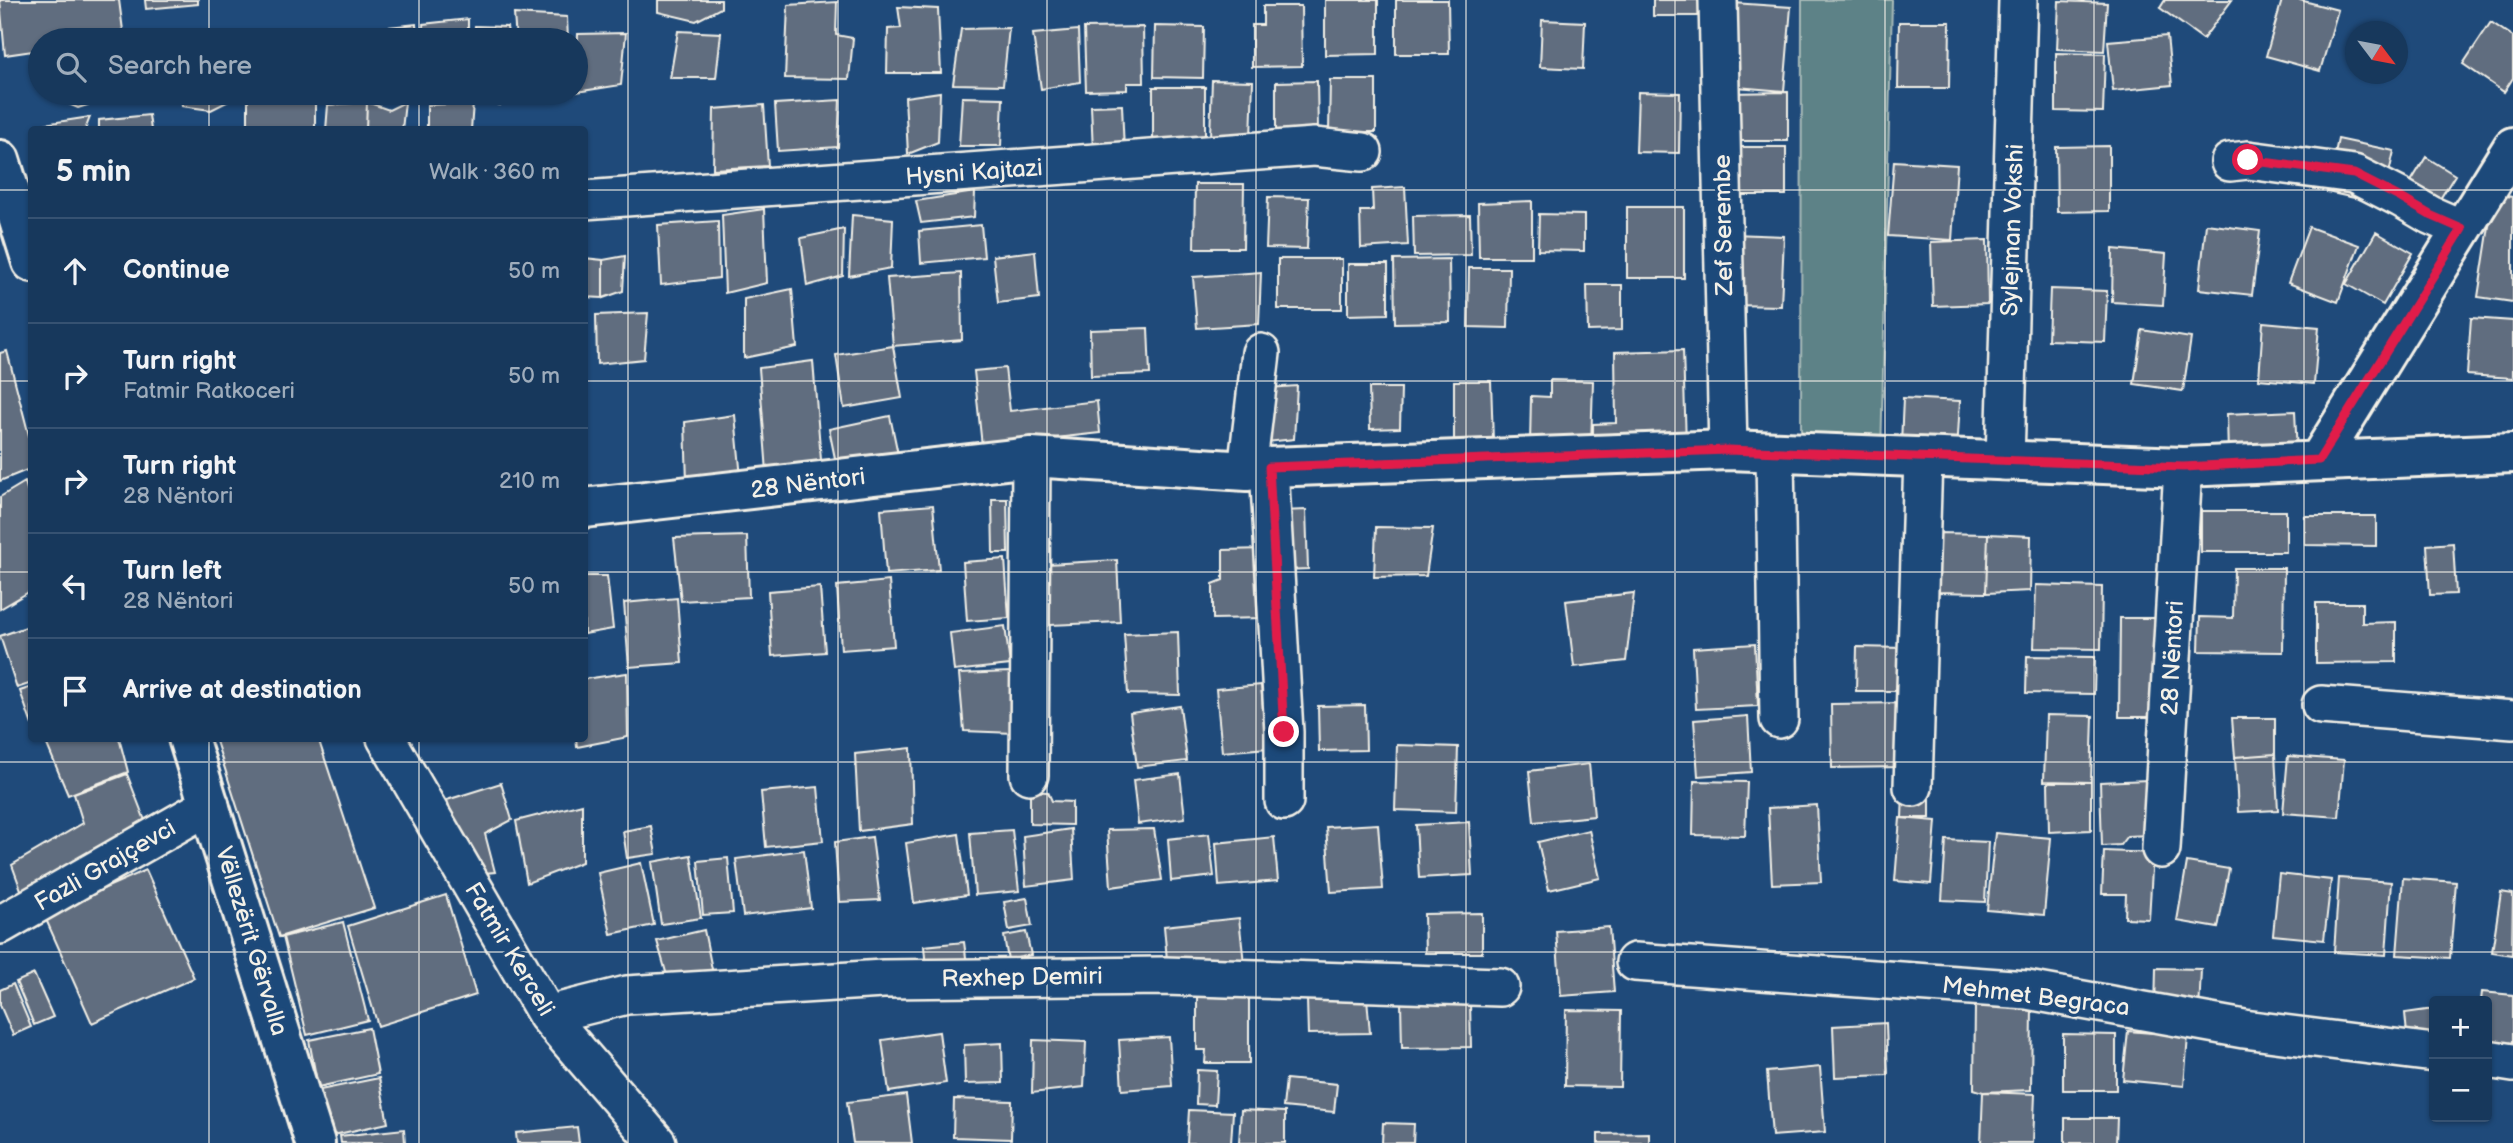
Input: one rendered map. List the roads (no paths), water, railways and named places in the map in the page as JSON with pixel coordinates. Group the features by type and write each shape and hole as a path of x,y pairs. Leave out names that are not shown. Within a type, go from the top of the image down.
{"street":[{"name":"Zef Serembe","path":"1718,0 1728,450"},
{"name":"Sylejman Vokshi","path":"2005,461 2018,0"},
{"name":"Hysni Kajtazi","path":"588,200 1314,147 1363,152"},
{"path":"2319,460 2511,153"},
{"path":"0,160 28,240"},
{"path":"2230,162 2248,160 2354,174 2462,229"},
{"path":"1261,353 1258,469 1284,732 1284,801"},
{"name":"28 Nëntori","path":"588,508 1031,457 1258,469 1728,450 2183,467 2513,453"},
{"path":"1775,453 1779,719"},
{"path":"1029,775 1031,457"},
{"path":"1913,787 1923,457"},
{"name":"28 Nëntori","path":"2161,849 2183,467"},
{"path":"2321,705 2513,720"},
{"name":"Vëllezërit Gërvalla","path":"189,742 315,1143"},
{"name":"Fatmir Kerceli","path":"388,742 547,1015 657,1143"},
{"name":"Fazli Grajçevci","path":"0,925 210,804"},
{"name":"Mehmet Begraca","path":"1635,962 2027,990 2244,1029 2429,1052"},
{"name":"Rexhep Demiri","path":"547,1015 627,995 883,979 1165,976 1500,988"},
{"path":"2492,1060 2513,1063"}]}
